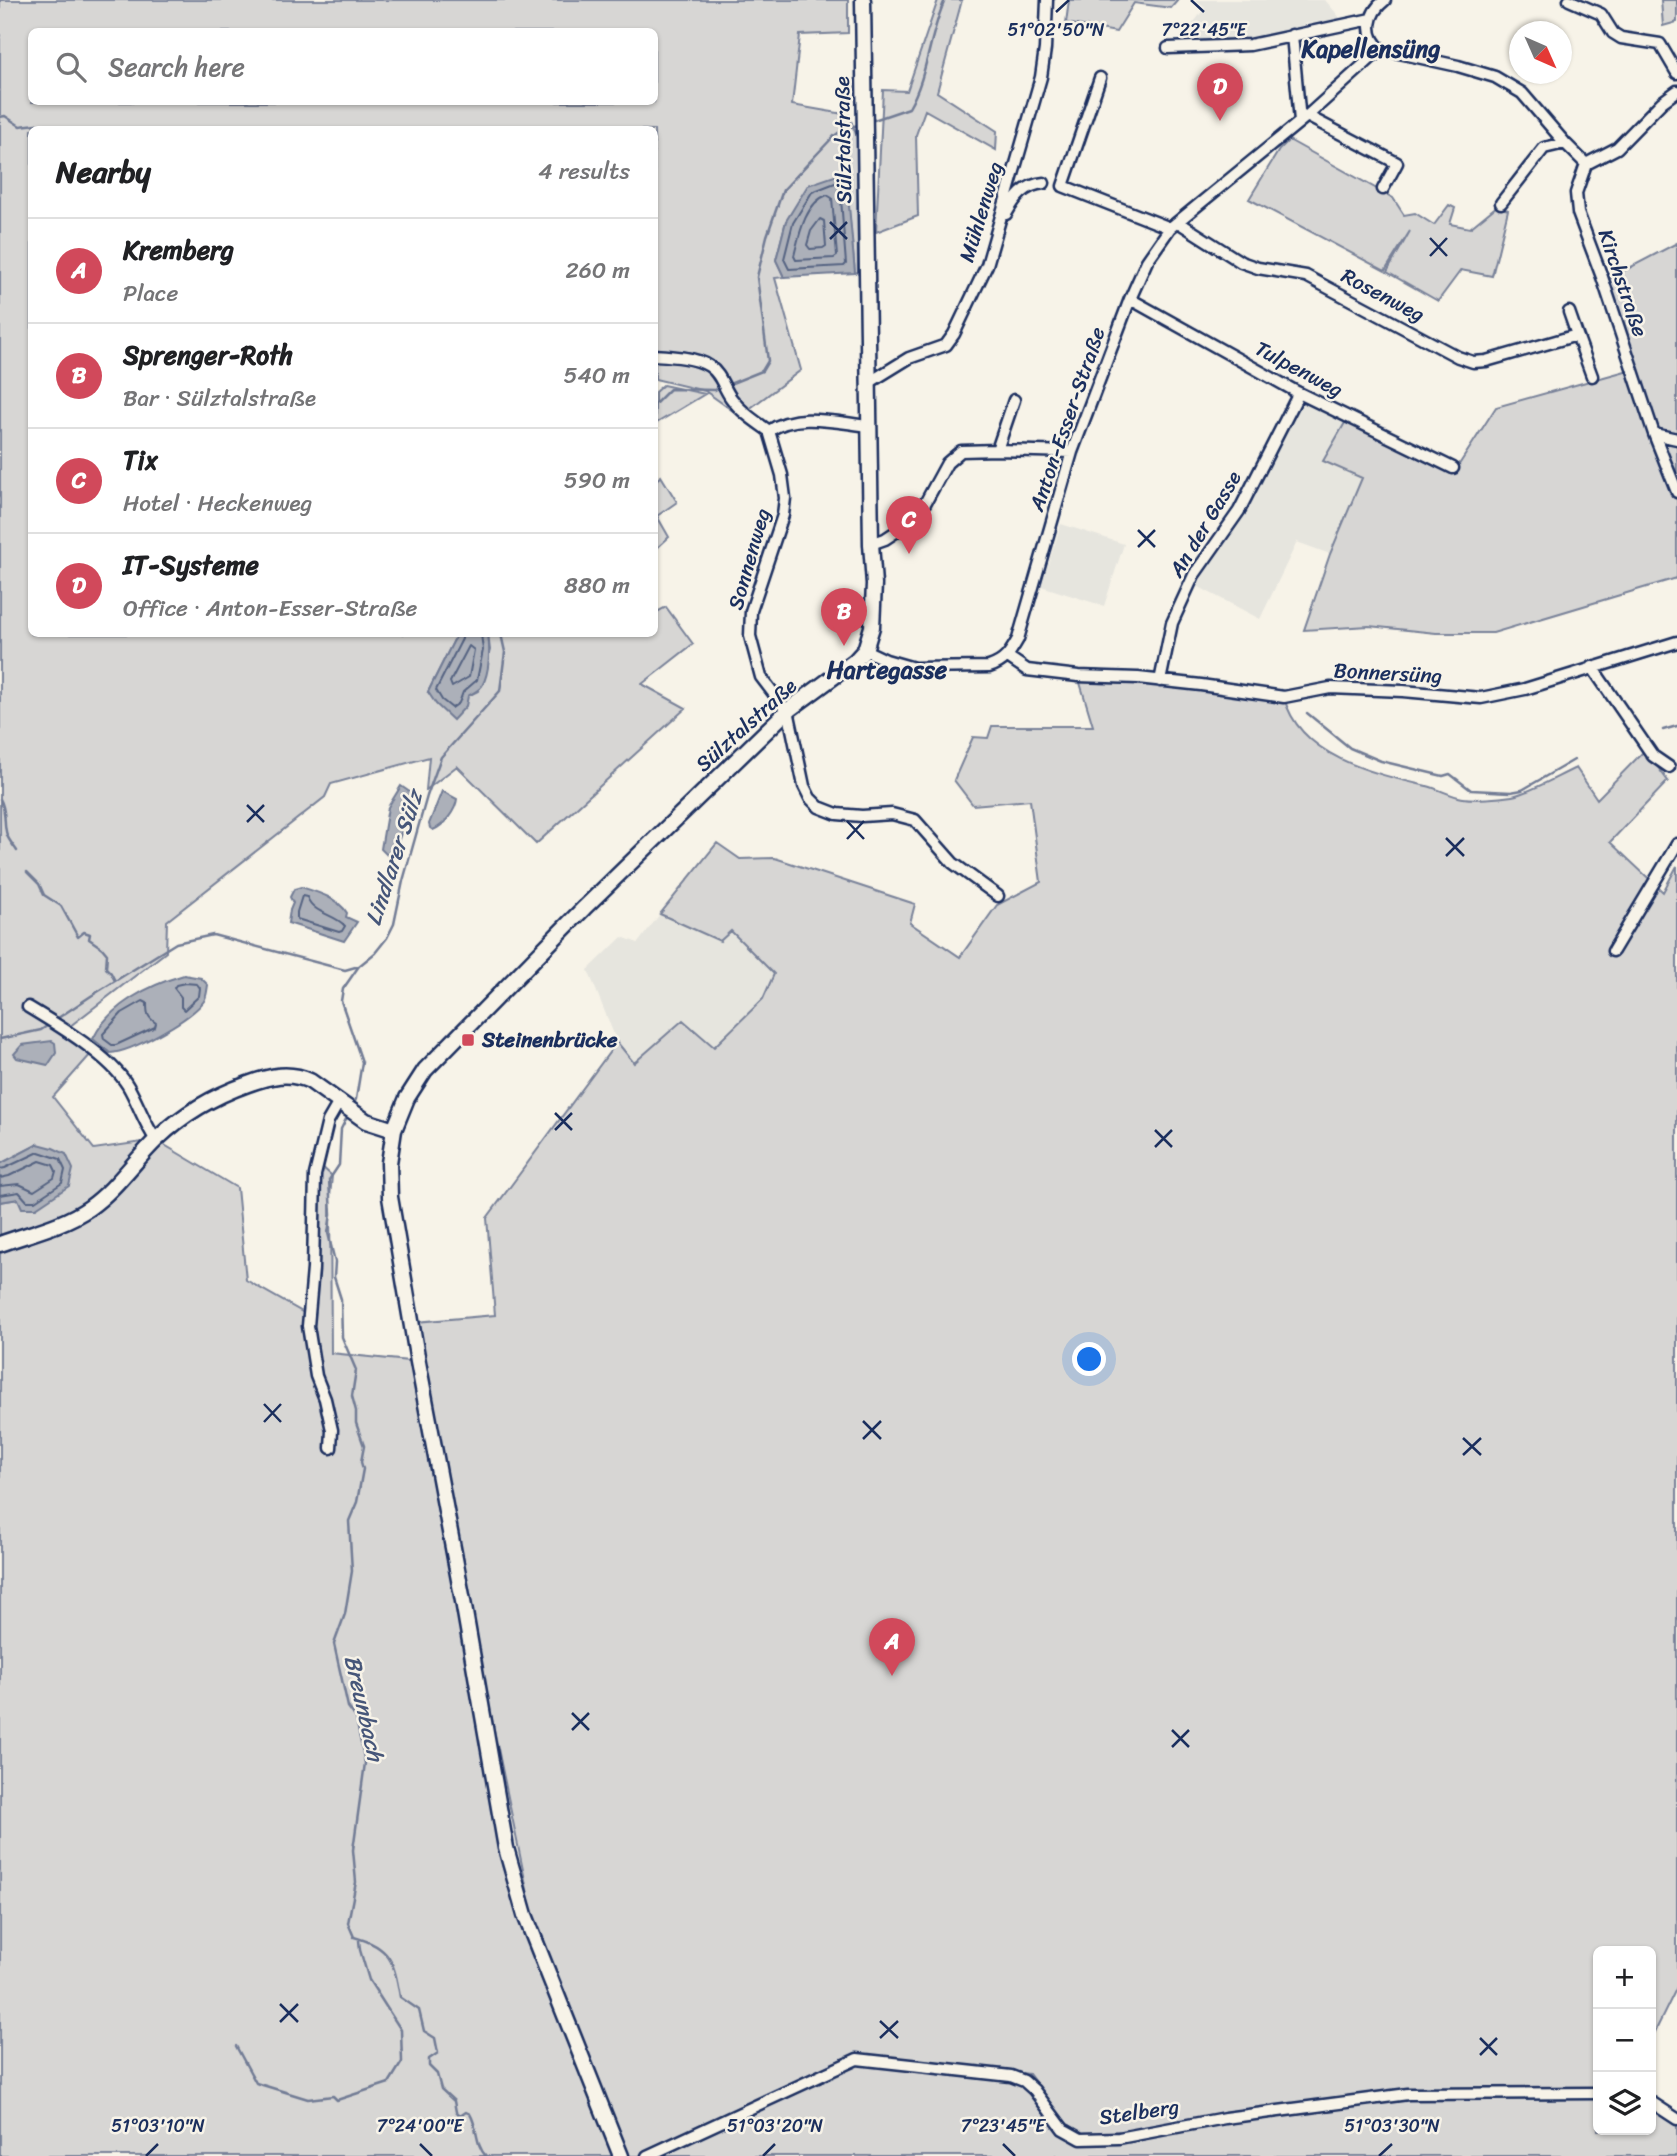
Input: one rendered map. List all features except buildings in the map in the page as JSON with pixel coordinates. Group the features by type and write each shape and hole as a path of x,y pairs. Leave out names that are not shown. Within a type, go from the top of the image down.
{"main road":[{"name":"Sülztalstraße","path":"394,1130 407,1098 425,1070 455,1039 605,887 788,710 855,661 865,650 873,627 874,584 871,544 863,0"},
{"path":"0,1244 62,1223 89,1208 181,1118 209,1101 264,1078 292,1074 301,1077 366,1121 394,1130 389,1163 390,1197 510,1861 525,1915 621,2156"}],"street":[{"name":"Mühlenweg","path":"870,382 909,358 946,345 954,334 987,265 1041,77 1047,0"},
{"path":"1385,0 1371,19 1369,30 1373,43 1381,49 1495,77 1522,93 1586,164 1617,148 1662,102 1677,91"},
{"path":"1569,0 1585,3 1601,14 1613,33 1621,37 1660,44 1677,73"},
{"path":"1168,48 1250,44 1371,19"},
{"path":"1292,35 1303,118 1397,163 1383,189"},
{"name":"Anton-Esser-Straße","path":"1008,657 1018,639 1072,452 1147,261 1174,225 1381,49"},
{"name":"Rosenweg","path":"1100,78 1063,186 1174,225 1241,262 1258,268 1306,275 1458,357 1473,362 1486,361 1577,335"},
{"path":"1501,203 1544,148 1565,143"},
{"name":"Kirchstraße","path":"1586,164 1576,193 1578,212 1677,492"},
{"path":"999,221 1022,191 1034,184 1044,183"},
{"name":"Tulpenweg","path":"1130,299 1297,392 1453,468"},
{"path":"1569,312 1592,376"},
{"path":"658,355 706,364 716,372 740,409 769,431 778,424 803,419 870,426"},
{"name":"An der Gasse","path":"1160,681 1177,611 1195,575 1239,511 1296,400 1297,392"},
{"path":"997,450 1014,400"},
{"name":"Sonnenweg","path":"769,431 782,475 785,498 779,532 751,611 750,636 761,677 788,710"},
{"path":"1654,433 1677,439"},
{"path":"871,544 885,539 917,518 947,463 961,451 1072,452"},
{"name":"Bonnersüng","path":"1008,657 1027,670 1078,677 1138,678 1284,696 1330,688 1481,698 1525,689 1677,642"},
{"path":"865,650 886,660 914,668 989,667 1008,657"},
{"path":"1592,667 1653,756 1669,767"},
{"path":"788,710 804,786 819,807 837,814 892,814 915,820 953,863 998,896"},
{"path":"1613,951 1677,844"},
{"path":"28,1007 117,1070 128,1085 156,1140"},
{"path":"331,1448 332,1430 326,1399 316,1376 308,1326 313,1269 314,1174 328,1121 347,1108"},
{"name":"Stelberg","path":"648,2156 857,2059 1017,2078 1034,2090 1063,2129 1082,2139 1119,2138 1225,2118 1408,2094 1593,2092"},
{"path":"1656,2105 1677,2119"}],"shaded area":[{"path":"0,0 848,0 848,33 800,35 792,105 849,115 857,137 858,273 855,272 845,172 786,221 776,260 784,277 775,278 801,370 740,416 705,391 658,380 658,126 28,126 28,637 456,637 428,692 468,696 478,691 490,650 488,637 658,637 658,611 666,607 693,644 642,684 686,708 536,844 457,766 426,790 429,757 331,784 325,797 167,921 166,952 65,1030 91,1054 53,1097 94,1149 156,1140 237,1188 246,1280 313,1318 317,1184 321,1166 332,1176 331,1353 418,1362 503,1868 616,2124 531,1909 467,1598 416,1322 495,1315 487,1218 617,1042 634,1063 683,1020 714,1047 763,999 774,974 731,931 720,941 660,914 717,843 740,859 775,858 915,904 910,923 960,957 997,905 1041,882 1030,800 973,805 954,780 973,737 988,738 992,726 1093,726 1078,676 1284,697 1292,718 1305,735 1342,760 1463,798 1518,795 1576,768 1597,799 1645,750 1668,781 1610,842 1663,892 1677,866 1677,1987 1656,2030 1656,1946 1593,1946 1593,2087 1408,2090 1261,2108 1086,2136 1065,2122 1029,2074 861,2055 857,2059 1024,2081 1063,2129 1082,2139 1408,2094 1593,2093 1593,2135 1656,2135 1656,2110 1677,2121 1677,2156 0,2156 0,1202 18,1199 38,1144 0,1164"},
{"path":"938,0 962,0 937,92 997,131 996,150 925,110 916,135 918,216 876,232 883,90 907,91"},
{"path":"1069,0 1178,0 1171,8 1134,3 1116,32 1066,23"},
{"path":"1195,0 1325,0 1341,19 1305,24 1280,39 1183,46 1187,31 1205,8"},
{"path":"1661,0 1677,0 1677,22 1663,26"},
{"path":"1289,140 1393,198 1404,215 1415,213 1434,225 1449,205 1455,208 1450,224 1470,228 1497,206 1508,210 1492,276 1461,270 1438,301 1387,272 1410,231 1385,271 1249,199 1279,150"},
{"path":"1677,243 1677,578 1493,633 1436,633 1369,626 1304,630 1330,554 1362,478 1323,461 1346,421 1453,474 1496,407 1629,370 1606,280"},
{"path":"663,385 705,394 658,422 658,389"},
{"path":"1302,399 1346,421 1362,478 1330,554 1297,542 1260,619 1197,586"},
{"path":"661,476 677,502 658,515 658,478"},
{"path":"658,518 669,537 658,547"},
{"path":"1061,524 1124,544 1104,606 1041,586"},
{"path":"660,914 720,941 731,931 774,974 763,999 714,1047 682,1020 634,1063 617,1042 588,970 622,937 638,943"}],"water":[{"path":"846,172 855,273 784,277 776,260 786,221 808,185"},
{"path":"456,637 488,637 488,667 482,686 468,696 466,706 453,720 428,692"},
{"path":"401,786 417,797 394,854 387,855 381,849 388,807"},
{"path":"442,791 457,799 452,813 433,830 429,824"},
{"path":"301,887 333,900 347,913 346,917 357,922 344,941 288,923 293,903 290,897 294,889"},
{"path":"184,975 201,978 208,985 204,1001 187,1017 146,1041 120,1051 110,1053 93,1039 109,1016 131,998 157,984"},
{"path":"52,1041 55,1043 56,1053 48,1065 17,1058 14,1054 22,1045"},
{"path":"38,1144 66,1154 73,1169 69,1186 36,1208 22,1208 18,1199 0,1202 0,1164"}],"waterway":[{"name":"Lindlarer Sülz","path":"871,121 909,108 920,82 945,0"},
{"path":"0,117 5,116 20,126 40,126"},
{"name":"Lindlarer Sülz","path":"727,385 762,371 768,361 757,277 767,236 783,190 834,136 844,129 861,124"},
{"name":"Lindlarer Sülz","path":"658,401 670,389 715,390 720,387"},
{"name":"Lindlarer Sülz","path":"55,1020 176,943 213,935 345,970 359,966 375,953 394,924 403,881 441,757 500,691 505,652 502,637"},
{"path":"1307,713 1350,748 1381,761 1443,776 1450,774 1471,790 1522,790 1574,760"},
{"path":"1663,730 1677,726"},
{"path":"0,799 7,835 17,851"},
{"path":"27,872 39,884 44,895 61,906 78,937 84,932 90,934 89,939 107,954 106,968 115,981"},
{"name":"Breunbach","path":"353,1106 362,1062 341,1001 343,989 359,966"},
{"name":"Lindlarer Sülz","path":"0,1039 41,1030 50,1024"},
{"name":"Breunbach","path":"348,1115 341,1129 339,1165 329,1180 331,1214 328,1233 335,1262 334,1277 341,1299 342,1337 356,1370 352,1396 356,1423 364,1446 357,1502 349,1521 352,1571 345,1614 334,1644 348,1707 356,1718 365,1763 353,1850 356,1882 348,1923 354,1937 376,1946 389,1958 400,1997 419,2010 424,2031 435,2038 438,2053 429,2059 429,2066 437,2074 441,2089 454,2101 456,2112 460,2116 466,2112 470,2114 480,2147 486,2156"},
{"path":"236,2046 256,2083 308,2099 333,2096 337,2100 389,2083 402,2062 401,2030 369,1980 359,1940"}],"place":[{"name":"IT-Systeme","path":"1220,121"},
{"name":"Tix","path":"909,554"},
{"name":"Sprenger-Roth","path":"844,646"},
{"name":"Steinenbrücke","path":"468,1040"},
{"name":"Kremberg","path":"892,1676"}],"district":[{"name":"Kapellensüng","path":"1371,49"},
{"name":"Hartegasse","path":"887,670"}]}
